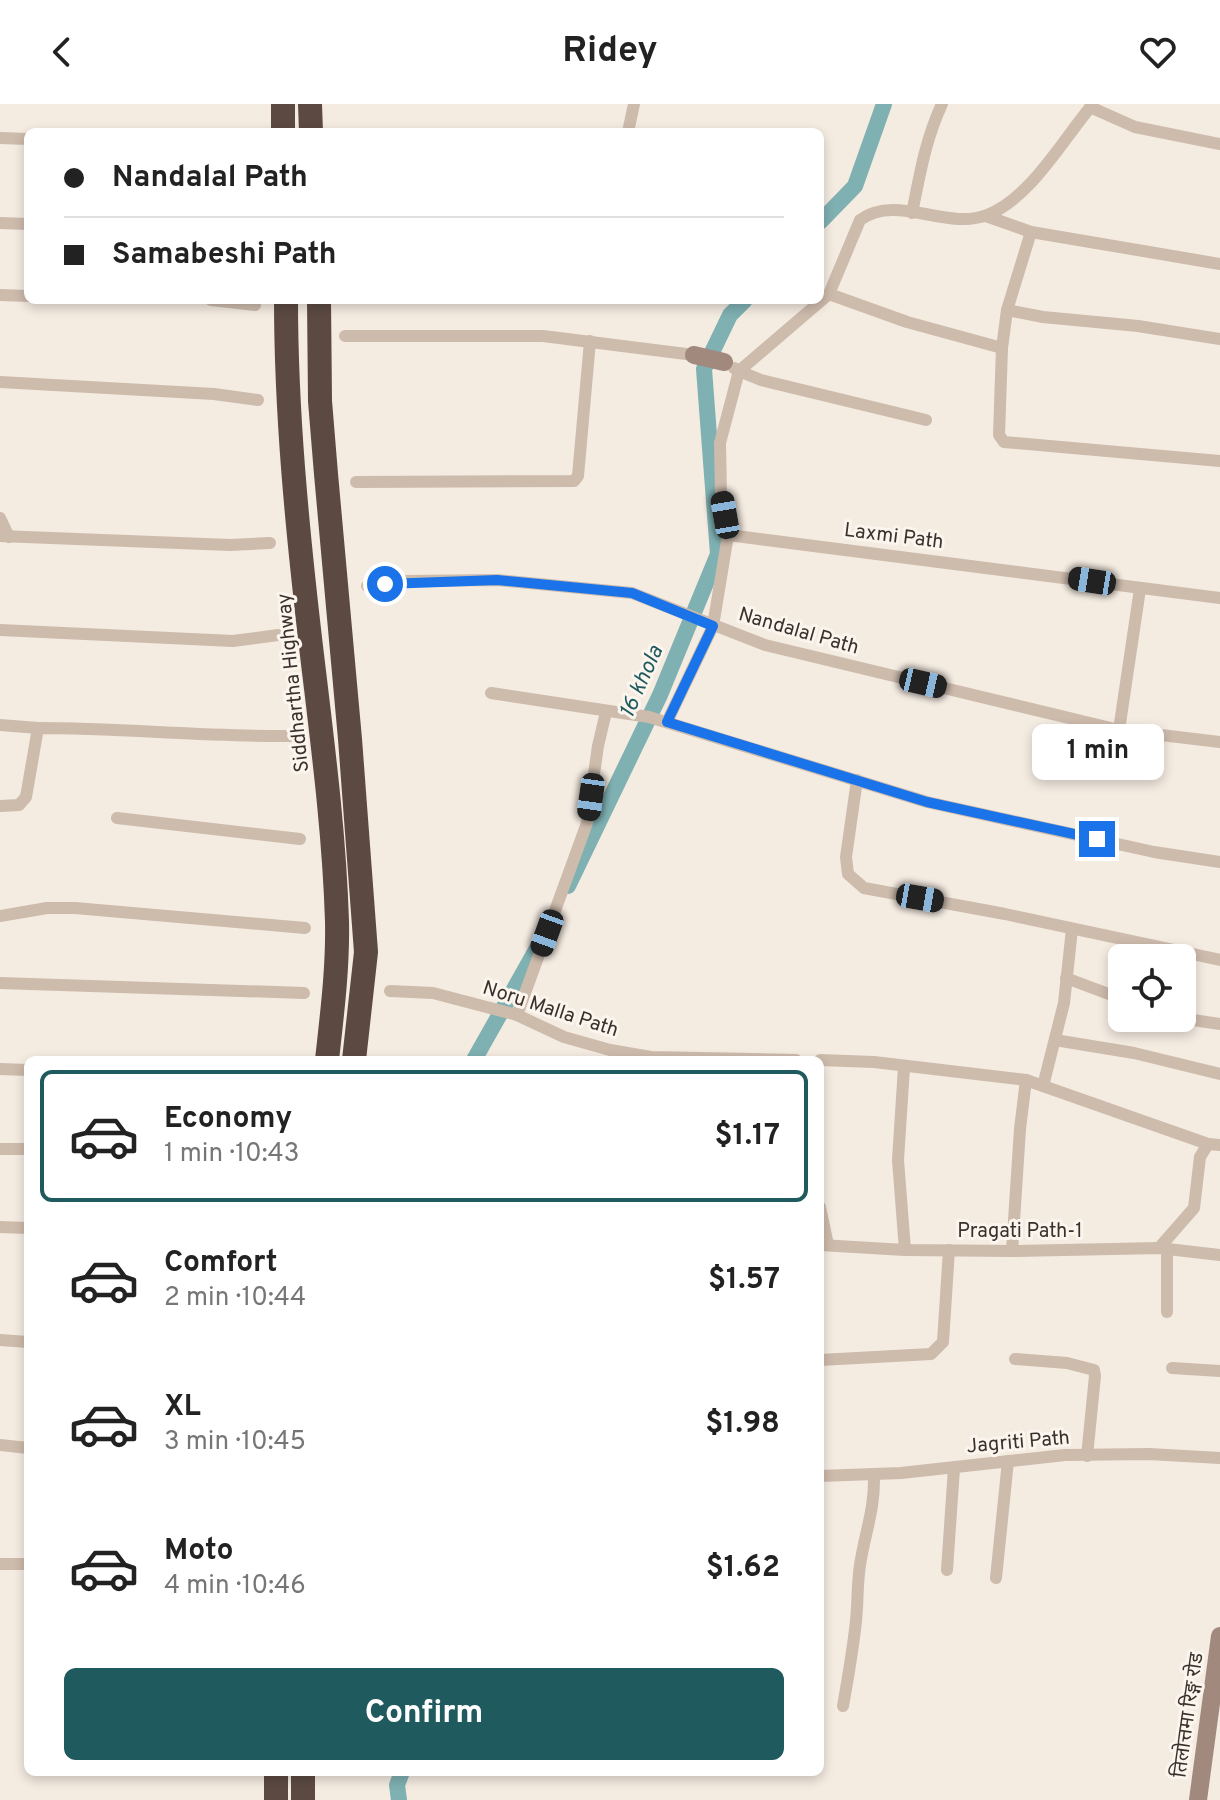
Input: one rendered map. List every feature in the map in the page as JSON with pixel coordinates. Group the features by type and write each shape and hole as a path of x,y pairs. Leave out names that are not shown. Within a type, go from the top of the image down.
{"highway":[{"path":"283,104 283,128"},
{"path":"310,104 311,128"},
{"name":"Siddhartha Highway","path":"286,304 289,403 324,753 337,923 336,981 327,1056"},
{"path":"319,304 323,445 366,952 354,1056"},
{"path":"276,1776 276,1800"},
{"path":"303,1776 303,1800"}],"street":[{"path":"629,128 634,104"},
{"path":"912,213 923,152 942,104"},
{"path":"986,216 1023,191 1092,106 1135,127 1220,144"},
{"path":"0,138 24,139"},
{"path":"824,298 829,294 860,220 869,213 887,210 962,219 986,216 1031,232 1220,264"},
{"path":"0,223 24,224"},
{"path":"1031,232 1007,310 1002,348 999,435 1004,442 1220,461"},
{"path":"829,294 907,322 1002,348"},
{"path":"0,295 24,296"},
{"path":"246,304 255,305"},
{"path":"667,722 713,626 728,535 721,495 720,443 732,366 816,304"},
{"path":"1007,310 1220,339"},
{"path":"345,336 543,336 694,355 732,366 761,380 926,420"},
{"path":"356,482 574,481 578,476 590,341"},
{"path":"0,382 214,394 258,400"},
{"path":"0,518 5,537 230,545 270,543"},
{"name":"Laxmi Path","path":"728,535 1220,598"},
{"name":"Nandalal Path","path":"367,586 404,581 497,580 632,593 765,645 1119,730 1220,742"},
{"path":"1119,730 1140,589"},
{"path":"0,630 233,641 278,635"},
{"path":"491,693 649,717 927,802 1154,852 1220,862"},
{"path":"517,1015 587,823 606,712"},
{"path":"0,725 248,737 291,736"},
{"path":"0,806 19,805 26,797 38,728"},
{"path":"857,780 846,857 848,874 864,888 1005,914 1220,960"},
{"path":"117,818 300,839"},
{"path":"0,916 47,908 75,908 305,928"},
{"path":"1043,1086 1064,1003 1072,929"},
{"path":"1066,978 1108,994"},
{"path":"0,983 304,993"},
{"name":"Noru Malla Path","path":"390,991 433,993 517,1015 564,1037 646,1056"},
{"path":"1196,1020 1220,1024"},
{"path":"1055,1040 1134,1053 1220,1074"},
{"path":"824,1060 976,1072 1026,1080 1214,1145"},
{"path":"904,1067 898,1160 905,1250"},
{"path":"0,1069 24,1070"},
{"path":"1012,1251 1026,1080"},
{"path":"1167,1312 1163,1249 1194,1208 1200,1157 1214,1145"},
{"path":"0,1149 24,1149"},
{"path":"0,1227 24,1228"},
{"name":"Pragati Path-1","path":"824,1245 905,1250 1163,1249 1220,1255"},
{"path":"824,1360 931,1354 939,1348 943,1342 949,1250"},
{"path":"0,1340 24,1342"},
{"path":"1015,1359 1067,1363 1094,1370 1087,1456"},
{"path":"1172,1368 1220,1371"},
{"path":"0,1445 24,1448"},
{"name":"Jagriti Path","path":"824,1476 954,1468 1065,1455 1149,1454 1220,1458"},
{"path":"996,1578 1008,1461"},
{"path":"947,1570 954,1468"},
{"path":"843,1706 856,1619 860,1561 869,1533 875,1492 874,1474"},
{"path":"0,1564 24,1564"},
{"name":"तिलोत्तमा रिङ्ग रोड","path":"1198,1800 1213,1735 1219,1641"}],"waterway":[{"name":"16 khola","path":"824,218 855,186 884,104"},
{"name":"16 khola","path":"568,886 660,695 718,554 704,369 730,315 741,304"},
{"name":"16 khola","path":"476,1056 540,943"},
{"name":"16 khola","path":"399,1800 397,1785 400,1776"}],"route":[{"path":"385,584 497,580 632,593 713,626 667,722 927,802 1097,839"}]}
